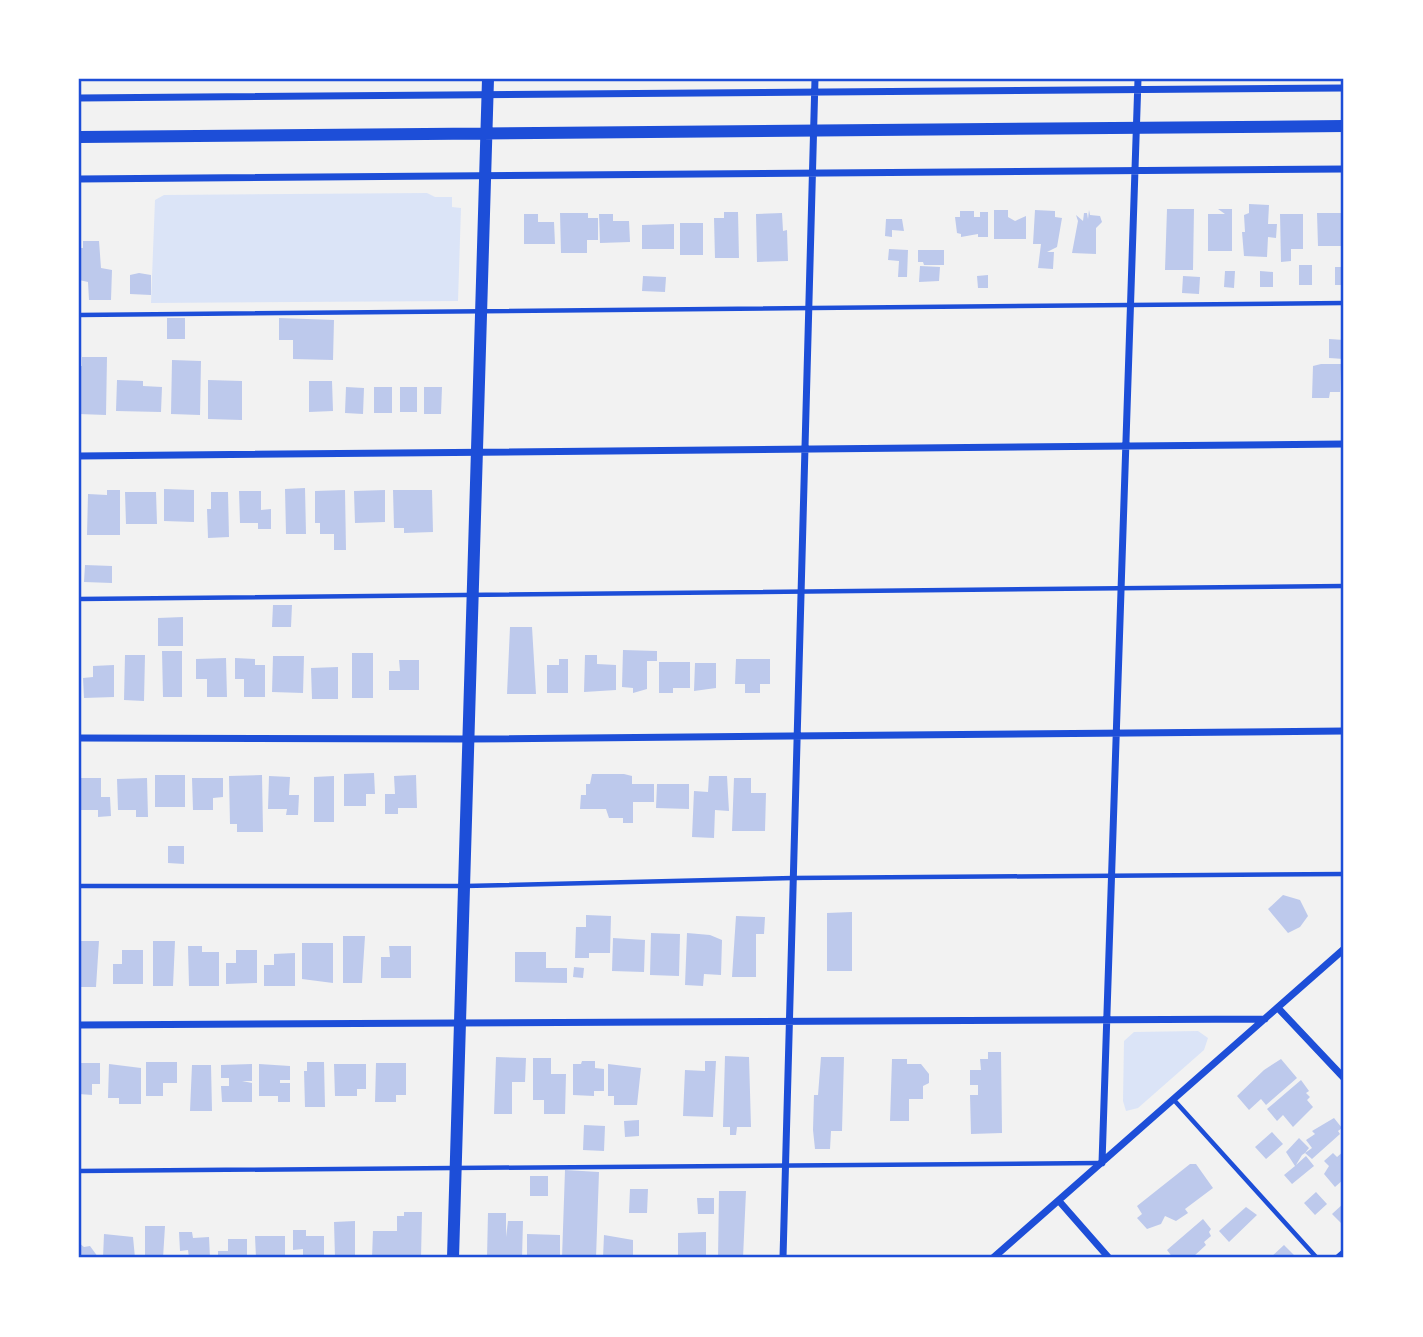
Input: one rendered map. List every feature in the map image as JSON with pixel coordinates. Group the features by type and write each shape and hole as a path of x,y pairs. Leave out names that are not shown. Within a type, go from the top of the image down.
{"main road":[{"path":"453,1258 488,79"},
{"path":"79,136 1344,127"}],"street":[{"path":"783,1258 815,79"},
{"path":"1102,1163 1138,79"},
{"path":"79,98 1344,88"},
{"path":"79,179 1344,169"},
{"path":"79,456 1344,444"},
{"path":"79,738 469,739 1344,731"},
{"path":"993,1258 1344,949"},
{"path":"1278,1008 1344,1078"},
{"path":"79,1025 1265,1019"},
{"path":"1059,1201 1108,1258"}],"lane":[{"path":"79,315 1344,303"},
{"path":"79,599 1344,586"},
{"path":"79,886 465,886 793,878 1344,874"},
{"path":"1174,1100 1317,1258"},
{"path":"79,1171 1102,1163"},
{"path":"1336,1258 1344,1251"}],"shaded area":[{"path":"427,193 435,197 452,197 452,207 461,208 458,301 151,303 155,200 164,195"},
{"path":"1198,1031 1208,1038 1204,1050 1138,1108 1126,1111 1123,1101 1124,1041 1134,1032"}],"building":[{"path":"1249,204 1269,205 1268,224 1277,224 1276,238 1268,237 1267,257 1244,256 1242,232 1245,232 1244,215 1249,213"},
{"path":"1167,209 1194,209 1193,270 1165,270"},
{"path":"1218,209 1232,209 1232,251 1208,251 1208,214 1225,214"},
{"path":"994,210 1008,210 1008,217 1015,221 1026,216 1026,239 994,239"},
{"path":"1035,210 1055,211 1055,217 1062,218 1057,247 1047,252 1054,252 1053,269 1038,268 1041,244 1033,244"},
{"path":"1089,210 1090,215 1100,216 1102,222 1096,228 1096,254 1072,253 1078,221 1076,215 1083,221 1084,213 1087,213 1088,219"},
{"path":"960,211 974,211 974,217 980,217 980,212 988,212 988,237 978,237 978,234 961,237 961,234 957,233 955,217 960,217"},
{"path":"724,212 738,212 739,258 715,258 714,218 724,218"},
{"path":"560,213 588,213 588,218 598,218 598,240 587,240 587,253 561,253"},
{"path":"782,213 783,231 787,230 788,261 757,262 756,214"},
{"path":"1317,213 1343,213 1343,246 1318,246"},
{"path":"524,214 538,214 538,222 554,222 555,244 524,244"},
{"path":"599,214 613,214 613,221 629,221 630,242 600,243"},
{"path":"1280,214 1303,214 1303,249 1291,249 1291,261 1281,262"},
{"path":"886,219 902,219 904,231 892,230 892,237 885,236"},
{"path":"680,223 703,223 703,255 680,255"},
{"path":"674,224 674,249 642,249 642,225"},
{"path":"83,241 99,241 101,268 112,270 111,300 89,300 88,282 79,280 79,248 83,248"},
{"path":"889,249 908,250 907,277 898,277 899,261 888,260"},
{"path":"918,250 944,250 944,265 924,265 923,262 918,262"},
{"path":"1299,265 1312,265 1312,285 1299,285"},
{"path":"920,266 940,267 939,281 919,282"},
{"path":"1335,267 1344,267 1344,285 1335,285"},
{"path":"1225,271 1235,271 1234,288 1224,287"},
{"path":"1260,271 1273,272 1273,287 1260,287"},
{"path":"130,275 151,275 151,295 130,294"},
{"path":"988,275 988,288 978,288 977,276"},
{"path":"643,276 666,277 665,292 642,291"},
{"path":"1183,276 1200,277 1199,294 1182,293"},
{"path":"167,318 185,318 185,339 167,339"},
{"path":"279,318 334,320 333,360 293,359 293,340 279,340"},
{"path":"1329,339 1344,340 1344,359 1329,358"},
{"path":"82,357 107,357 106,415 79,414 79,366 82,366"},
{"path":"172,360 201,361 200,415 171,414"},
{"path":"1341,364 1340,392 1330,392 1329,398 1312,398 1313,366"},
{"path":"117,380 143,381 143,386 162,387 161,412 116,411"},
{"path":"208,380 242,381 242,420 208,419"},
{"path":"309,381 332,381 333,411 309,412"},
{"path":"346,387 364,388 363,414 345,413"},
{"path":"374,387 392,387 392,413 374,413"},
{"path":"400,387 417,387 417,412 400,412"},
{"path":"424,387 442,387 441,414 424,414"},
{"path":"305,488 306,534 286,534 285,489"},
{"path":"164,489 194,490 194,522 164,521"},
{"path":"107,490 120,490 120,535 87,535 88,494 107,495"},
{"path":"345,490 346,550 334,550 334,534 320,534 320,523 315,523 315,491"},
{"path":"385,490 385,522 355,523 354,491"},
{"path":"393,490 432,490 433,532 404,533 404,528 394,528"},
{"path":"239,491 261,491 261,510 271,509 271,529 258,529 258,523 240,523"},
{"path":"125,492 156,492 157,524 126,524"},
{"path":"211,492 228,492 229,537 208,538 207,509 211,509"},
{"path":"85,565 112,566 112,583 84,582"},
{"path":"273,605 292,605 291,627 272,627"},
{"path":"183,617 183,646 158,646 158,618"},
{"path":"510,627 532,627 536,694 507,694"},
{"path":"623,650 657,651 657,661 647,661 647,689 633,693 633,688 622,687"},
{"path":"162,651 182,651 182,697 163,697"},
{"path":"352,653 373,653 373,698 352,698"},
{"path":"125,655 145,655 144,701 124,700"},
{"path":"585,655 597,655 597,664 616,665 616,690 584,692"},
{"path":"273,656 304,656 303,693 272,692"},
{"path":"226,658 227,697 207,697 207,679 196,679 196,659"},
{"path":"235,658 255,659 255,665 265,665 265,697 244,697 244,679 235,679"},
{"path":"559,659 568,659 568,693 547,693 547,665 559,665"},
{"path":"736,659 770,659 770,684 760,684 760,693 745,693 745,684 735,684"},
{"path":"399,660 419,660 419,690 389,690 389,671 400,671"},
{"path":"659,662 690,662 690,688 673,688 673,693 659,693"},
{"path":"695,663 716,663 716,688 694,691"},
{"path":"114,665 114,697 84,698 83,678 93,677 93,666"},
{"path":"338,667 338,699 312,699 311,668"},
{"path":"374,773 375,794 366,794 366,806 344,806 344,774"},
{"path":"592,774 624,774 632,776 632,784 654,784 654,802 633,802 633,823 623,823 623,818 609,818 606,809 580,809 581,795 586,795 586,784 590,784"},
{"path":"155,775 185,775 185,807 155,807"},
{"path":"262,775 263,832 237,832 237,824 230,824 229,776"},
{"path":"416,775 417,808 398,808 398,814 385,814 385,794 395,794 394,776"},
{"path":"269,776 290,777 289,795 299,795 298,815 286,815 287,809 268,809"},
{"path":"334,776 334,822 314,822 314,777"},
{"path":"709,776 727,776 729,811 715,810 714,838 692,837 694,791 708,792"},
{"path":"79,778 101,778 101,797 110,797 111,816 98,817 98,810 79,810"},
{"path":"147,778 148,817 136,817 136,810 118,810 117,779"},
{"path":"192,778 223,778 223,797 213,798 213,810 193,810"},
{"path":"734,778 751,778 751,793 766,793 765,831 732,831"},
{"path":"657,784 689,784 689,809 656,808"},
{"path":"168,846 184,846 184,864 168,863"},
{"path":"1283,895 1300,900 1308,916 1300,927 1288,933 1268,909"},
{"path":"852,912 852,971 827,971 827,913"},
{"path":"586,915 611,916 610,953 589,953 589,958 575,958 576,927 586,927"},
{"path":"736,916 765,917 764,934 756,934 756,977 732,977"},
{"path":"651,933 680,934 679,976 650,975"},
{"path":"687,933 710,935 722,940 721,975 704,974 703,986 685,985"},
{"path":"343,936 365,936 362,983 343,983"},
{"path":"613,938 645,940 644,972 612,971"},
{"path":"79,941 99,941 96,987 79,987"},
{"path":"153,941 175,941 173,986 153,986"},
{"path":"302,943 333,943 333,983 302,979"},
{"path":"188,946 202,946 202,952 219,952 219,986 189,986"},
{"path":"389,946 411,946 411,978 381,978 381,957 390,957"},
{"path":"122,950 143,950 143,984 113,984 113,964 122,964"},
{"path":"236,950 257,950 257,983 226,984 226,963 236,963"},
{"path":"515,952 546,952 546,968 567,968 567,983 515,982"},
{"path":"295,953 295,986 264,986 264,965 274,965 274,954"},
{"path":"574,967 584,968 583,978 573,977"},
{"path":"988,1052 1001,1052 1002,1133 971,1134 970,1095 978,1095 978,1085 970,1085 970,1070 981,1070 980,1059 988,1059"},
{"path":"725,1056 749,1057 751,1127 737,1127 736,1135 730,1135 730,1127 723,1127"},
{"path":"496,1057 526,1058 525,1082 512,1082 512,1114 494,1114"},
{"path":"821,1057 844,1057 842,1131 831,1131 830,1149 815,1149 813,1130 814,1095 818,1095"},
{"path":"533,1058 551,1058 551,1074 566,1074 565,1114 544,1114 544,1100 533,1100"},
{"path":"892,1059 907,1059 907,1064 921,1064 929,1074 929,1083 923,1086 923,1099 909,1099 909,1121 890,1121"},
{"path":"1281,1059 1297,1078 1266,1105 1261,1099 1249,1110 1237,1096 1264,1070"},
{"path":"582,1061 595,1061 595,1068 604,1069 604,1091 594,1091 594,1096 573,1095 573,1064 581,1064"},
{"path":"705,1061 716,1061 713,1117 683,1116 685,1070 705,1071"},
{"path":"146,1062 177,1062 177,1083 163,1083 163,1096 146,1096"},
{"path":"307,1062 324,1062 325,1107 305,1107 304,1071 307,1071"},
{"path":"79,1063 100,1063 100,1084 92,1084 92,1095 79,1094"},
{"path":"376,1063 406,1063 406,1095 396,1095 396,1102 375,1102"},
{"path":"109,1064 141,1068 141,1104 119,1104 119,1098 108,1098"},
{"path":"252,1064 252,1081 242,1081 252,1083 252,1102 222,1102 221,1086 229,1086 229,1078 221,1078 221,1065"},
{"path":"259,1064 290,1066 290,1080 280,1080 280,1083 290,1083 290,1102 278,1102 278,1096 259,1096"},
{"path":"334,1064 366,1064 366,1089 357,1089 357,1096 335,1096"},
{"path":"608,1064 641,1068 637,1105 614,1105 614,1096 608,1096"},
{"path":"192,1065 211,1065 212,1111 190,1111"},
{"path":"1301,1080 1309,1091 1306,1093 1310,1097 1307,1100 1313,1107 1293,1127 1283,1115 1277,1121 1267,1109"},
{"path":"1334,1118 1342,1128 1338,1131 1340,1134 1312,1159 1305,1153 1312,1148 1306,1140 1315,1134 1312,1131"},
{"path":"639,1120 639,1136 625,1137 624,1121"},
{"path":"584,1125 605,1126 604,1151 583,1150"},
{"path":"1272,1132 1283,1144 1266,1159 1255,1147"},
{"path":"1299,1138 1309,1148 1296,1165 1306,1156 1314,1166 1292,1184 1284,1175 1295,1166 1286,1152"},
{"path":"1344,1151 1344,1179 1335,1187 1324,1174 1329,1166 1324,1161 1333,1153 1337,1157"},
{"path":"1190,1164 1196,1164 1213,1188 1185,1209 1188,1213 1176,1221 1165,1216 1161,1224 1147,1229 1137,1218 1142,1214 1137,1206"},
{"path":"565,1170 599,1172 596,1258 562,1258"},
{"path":"530,1176 548,1176 548,1196 530,1196"},
{"path":"630,1189 648,1189 647,1213 629,1213"},
{"path":"719,1191 746,1191 743,1258 718,1258"},
{"path":"1316,1192 1327,1204 1315,1215 1304,1203"},
{"path":"697,1198 714,1198 714,1214 698,1214"},
{"path":"1344,1203 1344,1222 1342,1224 1332,1214"},
{"path":"1246,1207 1257,1215 1229,1242 1219,1231"},
{"path":"404,1212 422,1212 421,1258 372,1258 373,1231 397,1231 397,1216 404,1216"},
{"path":"488,1213 506,1213 506,1237 508,1221 523,1221 522,1258 487,1258"},
{"path":"1203,1219 1211,1229 1211,1236 1194,1256 1196,1258 1173,1258 1167,1250"},
{"path":"355,1221 355,1258 335,1258 334,1222"},
{"path":"145,1226 165,1226 163,1258 145,1258"},
{"path":"293,1230 306,1230 306,1236 324,1236 324,1258 303,1258 303,1249 293,1250"},
{"path":"179,1232 192,1232 193,1238 209,1237 210,1258 189,1258 188,1250 180,1251"},
{"path":"706,1232 706,1258 678,1258 678,1233"},
{"path":"104,1234 133,1237 135,1258 103,1258"},
{"path":"527,1234 560,1235 560,1258 527,1258"},
{"path":"604,1235 633,1240 633,1258 603,1258"},
{"path":"255,1236 285,1236 285,1258 256,1258"},
{"path":"228,1239 247,1239 247,1258 218,1258 218,1251 228,1251"},
{"path":"79,1243 84,1247 90,1246 98,1257 79,1258"},
{"path":"1284,1245 1297,1258 1270,1258"}]}
